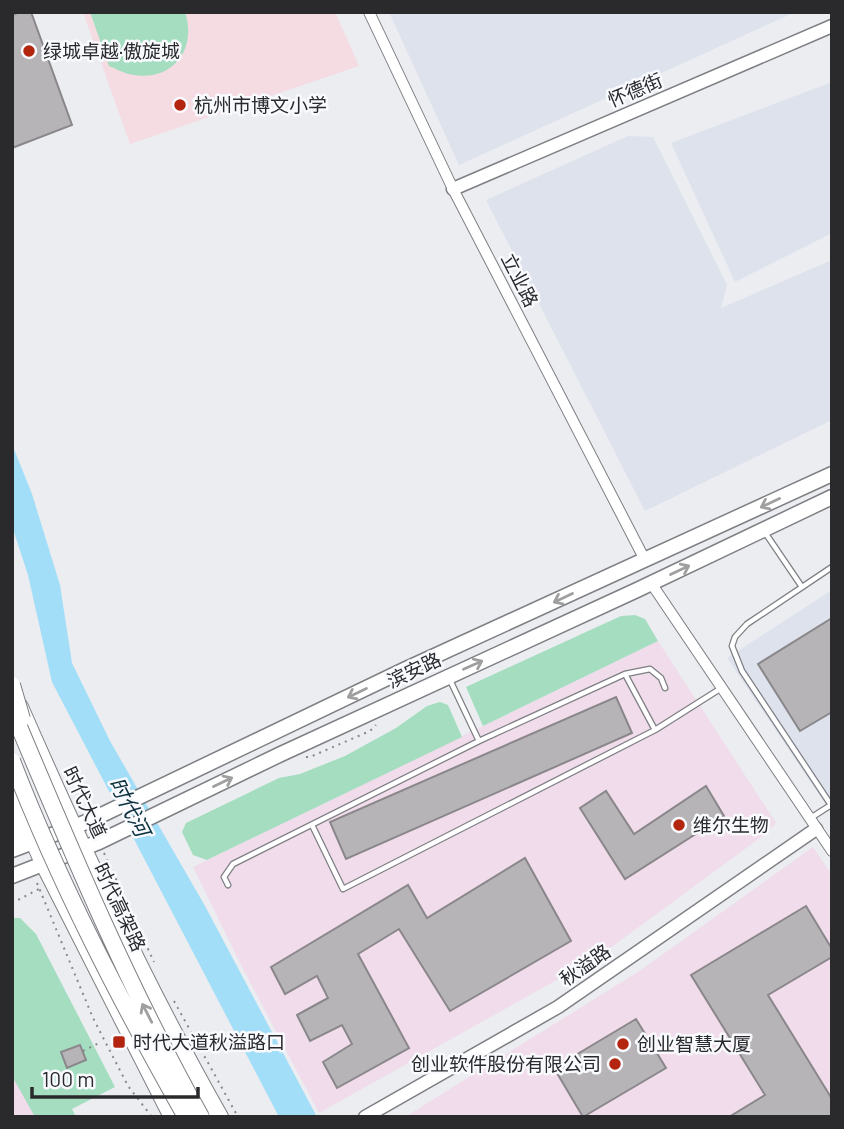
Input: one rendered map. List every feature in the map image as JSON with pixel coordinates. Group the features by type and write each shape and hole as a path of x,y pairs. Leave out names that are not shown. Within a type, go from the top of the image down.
{"main road":[{"name":"滨安路","path":"22,846 73,828 121,806 150,790 832,474"},
{"name":"滨安路","path":"12,876 99,842 832,497"},
{"path":"12,688 34,762"},
{"name":"时代大道","path":"12,688 73,828 185,1053 220,1117"},
{"name":"时代高架路","path":"12,710 82,875 141,1001 201,1117"},
{"name":"时代高架路","path":"12,761 37,824 122,1004 186,1117"},
{"path":"12,791 22,846"},
{"path":"12,823 22,846 37,866 172,1117"}],"street":[{"name":"立业路","path":"369,12 453,189 645,561"},
{"name":"怀德街","path":"453,189 832,26"},
{"path":"651,583 832,851"},
{"name":"秋溢路","path":"365,1117 558,1007 813,824"}],"lane":[{"path":"763,530 802,587"},
{"path":"813,824 831,805 742,671 732,650 732,642 739,631 832,568"},
{"path":"228,885 224,877 233,864 479,741 625,674 650,669 661,678 665,688"},
{"path":"625,674 655,730"},
{"path":"449,676 479,741"},
{"path":"312,825 343,889 655,730 723,687"}],"path":[{"path":"99,842 153,961"},
{"path":"37,866 93,1018 128,1086 152,1117"},
{"path":"171,995 238,1117"},
{"path":"83,1051 101,1042"}],"shaded area":[{"name":"杭州市博文小学","path":"83,12 335,12 359,66 130,144"},
{"path":"389,12 793,12 793,13 459,165"},
{"path":"832,82 832,233 735,282 671,143"},
{"path":"628,136 653,137 727,285 721,308 832,260 832,420 645,511 486,200"},
{"path":"832,590 832,802 826,805 727,658"},
{"path":"658,641 776,823 764,835 598,957 319,1113 193,867"},
{"path":"813,847 832,875 832,1117 405,1117 641,970"},
{"path":"12,1022 58,1117 12,1117"}],"green space":[{"path":"90,12 185,12 188,26 184,51 168,69 157,74 144,76 122,72 109,66"},
{"path":"635,615 645,619 658,641 483,726 466,687 621,616"},
{"path":"440,702 448,705 462,737 207,860 193,855 182,832 186,823 279,778 300,774 345,756 396,728 427,706"},
{"path":"12,918 20,918 36,934 115,1087 72,1109 76,1117 35,1117 12,1076"}],"water":[{"name":"时代河","path":"12,444 32,494 60,585 72,663 110,741 205,906 317,1117 279,1117 52,682 28,575 12,526"}],"building":[{"name":"绿城卓越·傲旋城","path":"31,12 72,125 12,148 12,15"},
{"path":"832,618 832,712 800,731 758,664"},
{"path":"616,697 632,733 346,859 330,822"},
{"name":"维尔生物","path":"706,786 724,816 625,879 580,808 606,791 634,834"},
{"path":"525,858 571,941 450,1011 399,929 358,954 409,1048 337,1088 323,1062 352,1044 342,1025 310,1041 297,1015 328,998 317,976 285,994 271,967 408,885 427,918"},
{"path":"806,906 832,949 832,957 768,995 832,1099 832,1117 729,1117 765,1095 691,975"},
{"name":"创业智慧大厦","path":"636,1019 666,1068 583,1117 554,1068"},
{"path":"80,1045 86,1060 67,1068 61,1052"}],"place":[{"name":"绿城卓越·傲旋城","path":"29,51"},
{"name":"杭州市博文小学","path":"180,105"},
{"name":"维尔生物","path":"679,825"},
{"name":"时代大道秋溢路口","path":"119,1042"},
{"name":"创业智慧大厦","path":"623,1044"},
{"name":"创业软件股份有限公司","path":"615,1064"}]}
